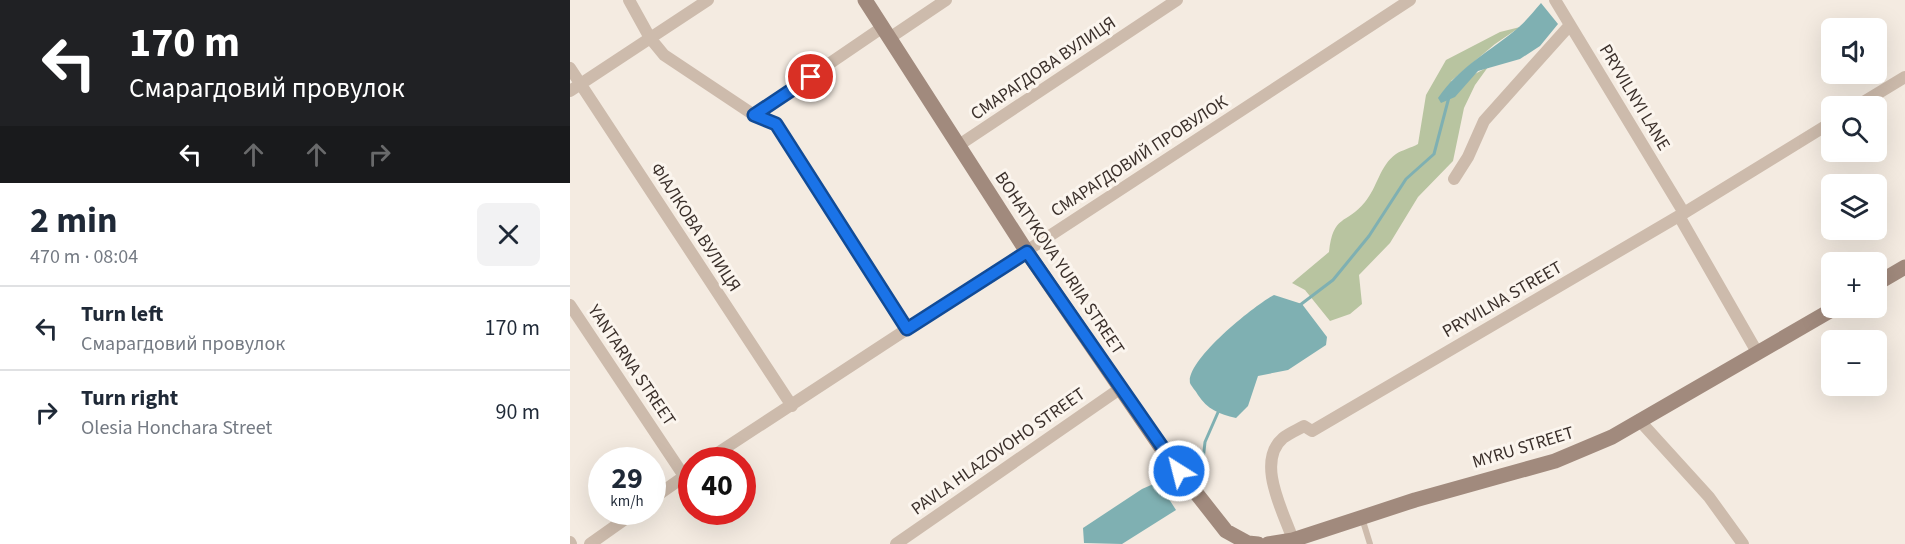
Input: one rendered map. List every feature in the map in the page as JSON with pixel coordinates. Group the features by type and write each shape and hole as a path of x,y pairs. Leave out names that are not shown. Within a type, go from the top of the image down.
{"street":[{"path":"629,0 650,38 664,55 754,115 776,124 907,329"},
{"path":"575,87 708,0"},
{"name":"BOHATYKOVA YURIIA STREET","path":"865,0 1027,252 1212,517 1236,537 1258,544"},
{"path":"754,115 887,32 946,0"},
{"name":"СМАРАГДОВА ВУЛИЦЯ","path":"959,145 1178,0"},
{"name":"СМАРАГДОВИЙ ПРОВУЛОК","path":"727,447 1410,0"},
{"name":"PRYVILNYI LANE","path":"1555,0 1681,214 1757,352"},
{"path":"1454,179 1468,157 1484,121 1570,26"},
{"name":"ФІАЛКОВА ВУЛИЦЯ","path":"570,68 575,87 792,406"},
{"path":"1874,96 1905,77"},
{"name":"PRYVILNA STREET","path":"1293,540 1271,472 1272,455 1282,439 1304,426 1312,431 1681,214 1821,129"},
{"path":"1887,278 1905,267"},
{"name":"YANTARNA STREET","path":"570,305 678,459"},
{"name":"MYRU STREET","path":"1268,544 1293,540 1362,517 1555,461 1612,437 1821,316"},
{"name":"PAVLA HLAZOVOHO STREET","path":"896,544 1121,388"},
{"path":"1639,420 1709,497 1743,544"},
{"path":"590,544 617,525"}],"lane":[{"path":"1362,517 1370,544"}],"green space":[{"path":"1520,27 1495,44 1451,81 1462,88 1471,76 1488,67 1475,85 1464,108 1453,161 1418,197 1390,243 1359,275 1362,304 1350,314 1330,321 1305,290 1292,283 1329,252 1337,226 1365,202 1386,164 1398,153 1418,144 1426,95 1446,60 1500,32"}],"water":[{"path":"1541,3 1558,24 1540,46 1520,59 1478,71 1455,97 1441,103 1438,98 1456,77 1519,27"},
{"path":"1274,295 1302,304 1327,337 1326,345 1288,370 1258,376 1248,406 1236,418 1224,415 1205,404 1190,383 1192,373 1199,361 1223,334"},
{"path":"1158,482 1176,510 1122,544 1084,543 1083,528 1142,489"}],"waterway":[{"path":"1300,305 1333,280 1369,236 1406,179 1434,154 1449,97"},
{"path":"1191,480 1202,469 1205,442 1219,410"},
{"path":"1164,499 1183,486"}],"route":[{"path":"811,77 754,115 776,124 907,329 1027,252 1179,471"}]}
